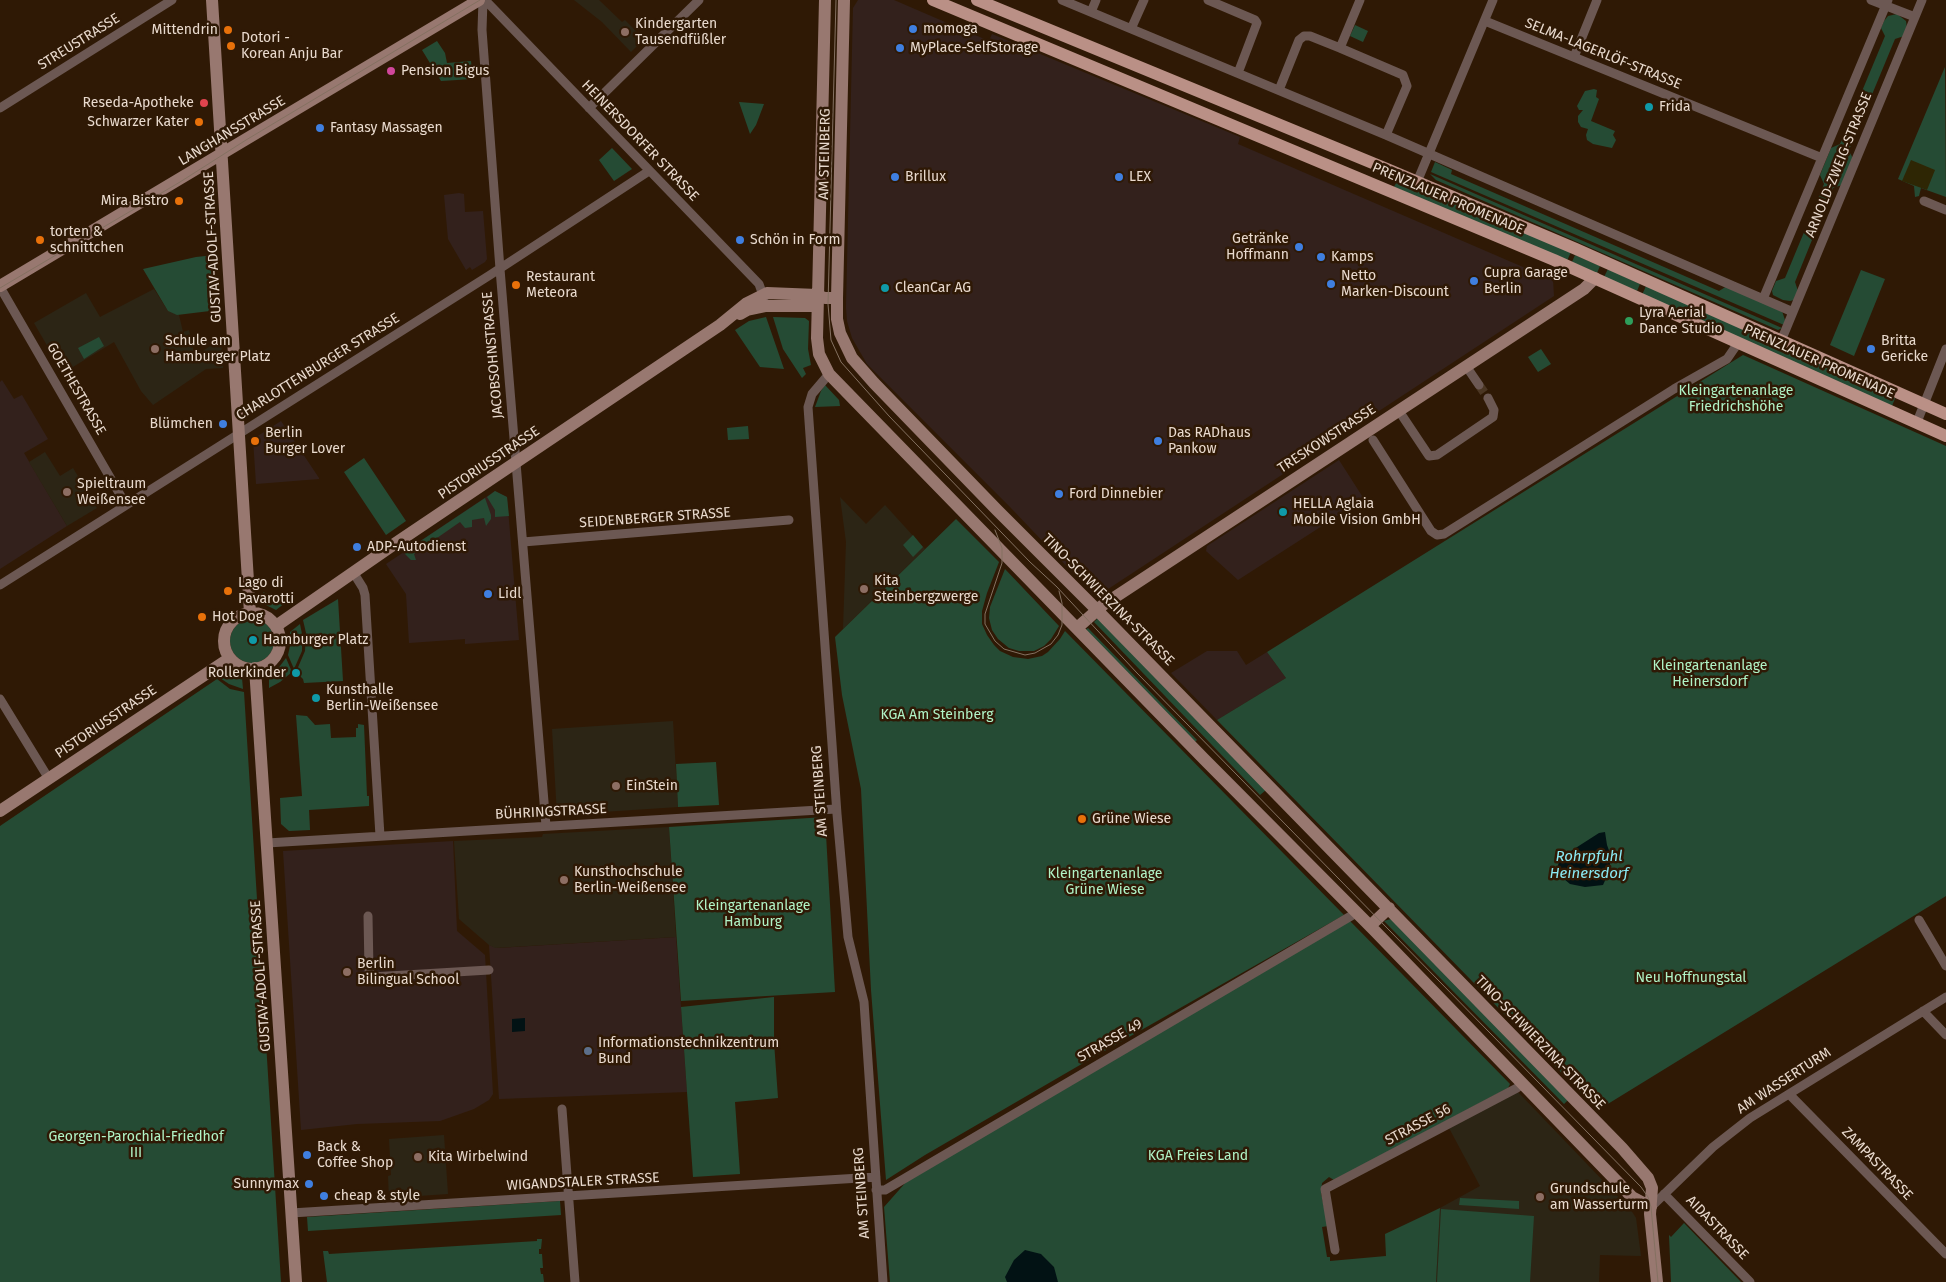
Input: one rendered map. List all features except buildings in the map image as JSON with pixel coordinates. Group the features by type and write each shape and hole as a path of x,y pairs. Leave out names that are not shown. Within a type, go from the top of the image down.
{"main road":[{"name":"PRENZLAUER PROMENADE","path":"933,0 1470,224 1595,278 1946,436"},
{"name":"PRENZLAUER PROMENADE","path":"977,0 1613,265 1946,414"},
{"path":"1030,40 1037,24"}],"street":[{"name":"STREUSTRASSE","path":"0,108 172,0"},
{"name":"GUSTAV-ADOLF-STRASSE","path":"212,0 250,613"},
{"name":"LANGHANSSTRASSE","path":"0,287 482,0"},
{"name":"HEINERSDORFER STRASSE","path":"482,0 759,284 765,300"},
{"name":"JACOBSOHNSTRASSE","path":"482,0 482,30 500,269 546,826"},
{"path":"589,108 699,0"},
{"name":"AM STEINBERG","path":"824,299 826,0"},
{"name":"AM STEINBERG","path":"844,0 824,299 818,352 829,374 812,394 808,407 836,809 848,937 864,1002 883,1282"},
{"path":"1062,0 1386,135 1793,312"},
{"path":"1091,12 1096,0"},
{"path":"1131,29 1144,0"},
{"path":"1208,0 1256,20 1257,23 1238,73"},
{"path":"1340,48 1360,0"},
{"path":"1417,182 1493,0"},
{"path":"1574,57 1597,0"},
{"path":"1871,0 1887,3 1915,17"},
{"name":"ARNOLD-ZWEIG-STRASSE","path":"1781,340 1922,0"},
{"name":"ARNOLD-ZWEIG-STRASSE","path":"1763,299 1887,3"},
{"name":"SELMA-LAGERLÖF-STRASSE","path":"1485,21 1822,158"},
{"path":"1279,90 1299,40 1304,36 1310,36 1340,48 1403,75 1407,86 1386,135"},
{"name":"CHARLOTTENBURGER STRASSE","path":"0,584 500,269 649,171"},
{"path":"1924,201 1946,210"},
{"name":"TRESKOWSTRASSE","path":"1077,628 1097,610 1584,289 1595,278"},
{"name":"GOETHESTRASSE","path":"0,287 126,505"},
{"name":"PISTORIUSSTRASSE","path":"276,626 720,325 765,300 824,299"},
{"name":"TINO-SCHWIERZINA-STRASSE","path":"824,299 837,319 844,345 858,366 1622,1148 1650,1183 1657,1282"},
{"path":"1373,440 1431,531 1437,535 1444,534 1674,389 1727,359 1738,343"},
{"path":"1917,422 1946,349"},
{"path":"1466,366 1479,385"},
{"path":"829,374 1370,926 1632,1198 1651,1207"},
{"path":"1399,411 1429,456 1437,455 1494,417 1494,410 1488,398"},
{"name":"SEIDENBERGER STRASSE","path":"523,542 789,520"},
{"path":"353,572 365,595 380,836"},
{"path":"250,613 262,614 276,626 280,643 278,652 265,665 255,668 239,666 230,658 224,644 228,626 236,618 250,613"},
{"name":"PISTORIUSSTRASSE","path":"0,811 230,658"},
{"name":"GUSTAV-ADOLF-STRASSE","path":"255,668 296,1282"},
{"path":"0,699 49,778"},
{"name":"BÜHRINGSTRASSE","path":"268,842 836,809"},
{"path":"1370,926 1389,908"},
{"name":"STRASSE 49","path":"876,1190 885,1190 1356,913"},
{"path":"368,916 369,970 372,977 489,970"},
{"path":"1919,920 1946,966"},
{"name":"AM WASSERTURM","path":"1651,1207 1713,1147 1750,1118 1946,996"},
{"path":"1923,1011 1946,1035"},
{"name":"STRASSE 56","path":"1334,1250 1325,1189 1522,1084"},
{"name":"ZAMPASTRASSE","path":"1789,1094 1946,1254"},
{"path":"562,1110 575,1282"},
{"name":"WIGANDSTALER STRASSE","path":"291,1214 876,1177"},
{"name":"AIDASTRASSE","path":"1664,1194 1750,1282"}],"shaded area":[{"name":"Kindergarten Tausendfüßler","path":"574,0 599,0 622,22 625,20 644,39 631,52 602,22"},
{"path":"858,0 894,0 989,41 992,34 1240,137 1238,144 1553,280 1554,296 1099,595 1093,594 1010,507 867,364 852,338 847,321 846,307 853,8"},
{"path":"464,194 465,212 483,211 487,259 472,270 470,267 466,270 448,239 444,195"},
{"name":"Schule am Hamburger Platz","path":"154,289 168,311 179,315 183,332 189,330 195,356 221,339 223,368 206,369 153,405 141,391 114,342 63,373 34,323 86,293 100,317"},
{"path":"2,380 14,399 22,395 48,439 24,453 67,526 0,569 0,382"},
{"path":"281,421 319,479 256,484 253,439"},
{"name":"Spieltraum Weißensee","path":"45,452 60,476 73,468 97,508 67,526 29,462"},
{"path":"1339,460 1364,499 1238,580 1206,551 1207,546"},
{"path":"495,491 507,497 519,640 465,644 465,639 409,643 406,594 386,564"},
{"name":"Kita Steinbergzwerge","path":"840,497 866,524 885,505 925,549 843,629 846,542"},
{"path":"1207,651 1237,651 1246,665 1267,652 1286,678 1217,720 1171,673"},
{"name":"EinStein","path":"673,721 678,807 557,815 552,729"},
{"name":"Kunsthochschule Berlin-Weißensee","path":"669,827 676,937 495,948 459,919 454,841 542,837 543,834"},
{"path":"453,841 457,931 485,955 493,1094 489,1100 474,1109 440,1121 357,1124 301,1130 283,851"},
{"path":"676,937 687,1092 499,1099 489,945 498,948"},
{"name":"Grundschule am Wasserturm","path":"1517,1091 1631,1210 1636,1218 1641,1256 1600,1255 1599,1282 1436,1282 1440,1208 1480,1186 1449,1128"},
{"name":"Kita Wirbelwind","path":"444,1135 448,1194 389,1198 388,1176 391,1175 389,1139"}],"green space":[{"path":"1897,14 1906,21 1907,29 1904,36 1895,39 1849,150 1853,159 1842,185 1833,188 1795,282 1798,291 1794,300 1783,300 1773,295 1772,291 1776,281 1785,278 1824,184 1820,175 1831,148 1840,144 1885,36 1881,28 1884,21 1888,16"},
{"path":"1355,25 1368,31 1363,42 1350,36"},
{"path":"437,41 445,53 447,63 471,61 473,79 441,81 422,50"},
{"path":"1945,67 1946,197 1921,188 1919,196 1915,197 1914,186 1898,179"},
{"path":"1597,90 1596,97 1599,99 1591,121 1615,131 1613,135 1616,140 1612,148 1593,144 1587,140 1588,129 1581,127 1578,122 1578,116 1583,110 1579,110 1577,106 1585,91"},
{"path":"739,102 764,104 756,125 750,134"},
{"path":"612,148 632,169 614,181 599,160"},
{"path":"1435,162 1452,170 1451,174 1719,291 1727,286 1782,311 1785,320 1784,325 1431,172"},
{"path":"1430,174 1782,328 1778,330 1436,180"},
{"path":"1398,179 1571,252 1567,261 1394,187"},
{"path":"215,255 218,310 177,315 168,311 143,269 196,257"},
{"path":"1575,255 1600,266 1597,273 1572,262"},
{"path":"1608,269 1640,284 1637,291 1604,277"},
{"path":"1861,270 1885,279 1854,356 1830,345"},
{"path":"1646,286 1896,396 1892,406 1642,295"},
{"path":"766,317 784,369 760,367 735,330 749,321"},
{"path":"773,317 805,318 809,321 808,349 811,365 803,368 806,374 802,378 783,349"},
{"path":"99,337 104,346 84,359 78,348"},
{"path":"1541,349 1551,364 1538,372 1528,357"},
{"name":"Kleingartenanlage Heinersdorf","path":"1743,355 1946,446 1946,896 1598,1110 1217,720 1286,678 1267,652"},
{"path":"825,385 839,400 840,406 815,407"},
{"path":"748,426 749,439 728,440 727,428"},
{"path":"364,458 406,521 386,535 344,472"},
{"path":"495,491 507,497 509,516 495,517 495,510 487,497"},
{"path":"485,498 491,515 491,519 486,526 484,518 472,520 472,527 465,528 460,522 414,554 416,560 411,560 405,554 404,552"},
{"name":"Kleingartenanlage Grüne Wiese","path":"956,519 999,562 982,611 982,624 994,645 1000,651 1013,657 1028,659 1042,656 1048,652 1065,631 1344,915 1092,1058 925,1155 886,1180 871,990 861,789 842,695 835,637"},
{"path":"913,535 923,547 913,557 903,545"},
{"path":"1005,569 1059,626 1044,646 1034,651 1019,651 1009,648 998,639 992,630 989,618 990,607"},
{"path":"263,592 285,603 276,610 264,604"},
{"path":"338,599 343,681 304,683 303,679 296,672 305,651 306,633 303,620"},
{"path":"1098,618 1266,790 1260,795 1094,622"},
{"path":"252,619 264,623 270,629 274,641 270,653 264,659 252,663 240,659 234,653 230,641 234,629 240,623"},
{"path":"300,624 302,651 294,669 288,655 290,632"},
{"path":"1088,628 1197,740 1195,742 1085,630"},
{"path":"286,658 292,672 269,688 269,675 277,670"},
{"path":"229,671 242,678 243,689 229,684 220,678"},
{"name":"Georgen-Parochial-Friedhof III","path":"217,679 230,689 244,692 281,1282 0,1282 0,826"},
{"path":"296,715 307,716 315,725 330,724 331,738 356,737 358,724 364,725 369,806 309,810 310,830 289,831 281,824 280,798 302,796"},
{"path":"716,762 719,805 678,807 676,764"},
{"name":"Kleingartenanlage Hamburg","path":"825,817 835,992 681,1001 669,827"},
{"path":"1391,919 1569,1099 1564,1104 1384,921"},
{"name":"KGA Freies Land","path":"1350,921 1510,1084 1508,1088 1334,1180 1329,1177 1322,1183 1321,1193 1328,1226 1322,1227 1327,1257 1330,1257 1330,1261 1386,1256 1385,1234 1440,1208 1436,1282 890,1282 884,1207 907,1181"},
{"path":"774,997 774,1042 778,1098 735,1102 740,1174 693,1177 681,1007"},
{"path":"1460,1198 1519,1201 1519,1209 1459,1205"},
{"path":"560,1201 561,1215 308,1231 307,1217"},
{"path":"1441,1209 1534,1216 1530,1282 1437,1282"},
{"path":"1684,1223 1741,1282 1671,1282 1669,1235 1671,1237"},
{"path":"537,1239 542,1239 539,1254 542,1254 543,1268 540,1268 544,1282 327,1282 323,1251 328,1251 329,1254 537,1241"}],"sand":[{"path":"1911,160 1935,170 1927,190 1902,181"}],"water":[{"name":"Rohrpfuhl Heinersdorf","path":"1605,832 1611,856 1609,872 1603,885 1585,887 1570,884 1557,869 1560,858 1599,833"},
{"path":"525,1018 525,1031 512,1032 512,1019"},
{"path":"1025,1250 1041,1254 1054,1267 1058,1282 1007,1282 1005,1277 1014,1260"}],"tunnel":[{"path":"1479,385 1488,398"}],"tram line":[{"path":"0,288 180,182 246,140 480,0"},
{"path":"836,0 828,304 831,340 841,362 889,416 1030,562 1057,587 1137,673 1641,1187 1648,1197 1651,1207 1658,1282"},
{"path":"995,530 1002,548 1002,563 985,614 985,624 995,641 1004,649 1025,655 1035,653 1051,644 1058,635 1062,625 1062,603 1059,591"}],"place":[{"name":"momoga","path":"913,29"},
{"name":"Mittendrin","path":"228,30"},
{"name":"Kindergarten Tausendfüßler","path":"625,32"},
{"name":"Dotori - Korean Anju Bar","path":"231,46"},
{"name":"MyPlace-SelfStorage","path":"900,48"},
{"name":"Pension Bigus","path":"391,71"},
{"name":"Reseda-Apotheke","path":"204,103"},
{"name":"Frida","path":"1649,107"},
{"name":"Schwarzer Kater","path":"199,122"},
{"name":"Fantasy Massagen","path":"320,128"},
{"name":"Brillux","path":"895,177"},
{"name":"LEX","path":"1119,177"},
{"name":"Mira Bistro","path":"179,201"},
{"name":"torten & schnittchen","path":"40,240"},
{"name":"Schön in Form","path":"740,240"},
{"name":"Getränke Hoffmann","path":"1299,247"},
{"name":"Kamps","path":"1321,257"},
{"name":"Cupra Garage Berlin","path":"1474,281"},
{"name":"Netto Marken-Discount","path":"1331,284"},
{"name":"Restaurant Meteora","path":"516,285"},
{"name":"CleanCar AG","path":"885,288"},
{"name":"Lyra Aerial Dance Studio","path":"1629,321"},
{"name":"Schule am Hamburger Platz","path":"155,349"},
{"name":"Britta Gericke","path":"1871,349"},
{"name":"Blümchen","path":"223,424"},
{"name":"Berlin Burger Lover","path":"255,441"},
{"name":"Das RADhaus Pankow","path":"1158,441"},
{"name":"Spieltraum Weißensee","path":"67,492"},
{"name":"Ford Dinnebier","path":"1059,494"},
{"name":"HELLA Aglaia Mobile Vision GmbH","path":"1283,512"},
{"name":"ADP-Autodienst","path":"357,547"},
{"name":"Kita Steinbergzwerge","path":"864,589"},
{"name":"Lago di Pavarotti","path":"228,591"},
{"name":"Lidl","path":"488,594"},
{"name":"Hot Dog","path":"202,617"},
{"name":"Hamburger Platz","path":"253,640"},
{"name":"Rollerkinder","path":"296,673"},
{"name":"Kunsthalle Berlin-Weißensee","path":"316,698"},
{"name":"EinStein","path":"616,786"},
{"name":"Grüne Wiese","path":"1082,819"},
{"name":"Kunsthochschule Berlin-Weißensee","path":"564,880"},
{"name":"Berlin Bilingual School","path":"347,972"},
{"name":"Informationstechnikzentrum Bund","path":"588,1051"},
{"name":"Back & Coffee Shop","path":"307,1155"},
{"name":"Kita Wirbelwind","path":"418,1157"},
{"name":"Sunnymax","path":"309,1184"},
{"name":"cheap & style","path":"324,1196"},
{"name":"Grundschule am Wasserturm","path":"1540,1197"}],"park label":[{"name":"Kleingartenanlage Friedrichshöhe","path":"1736,400"},
{"name":"KGA Am Steinberg","path":"937,715"},
{"name":"Neu Hoffnungstal","path":"1691,978"}]}
